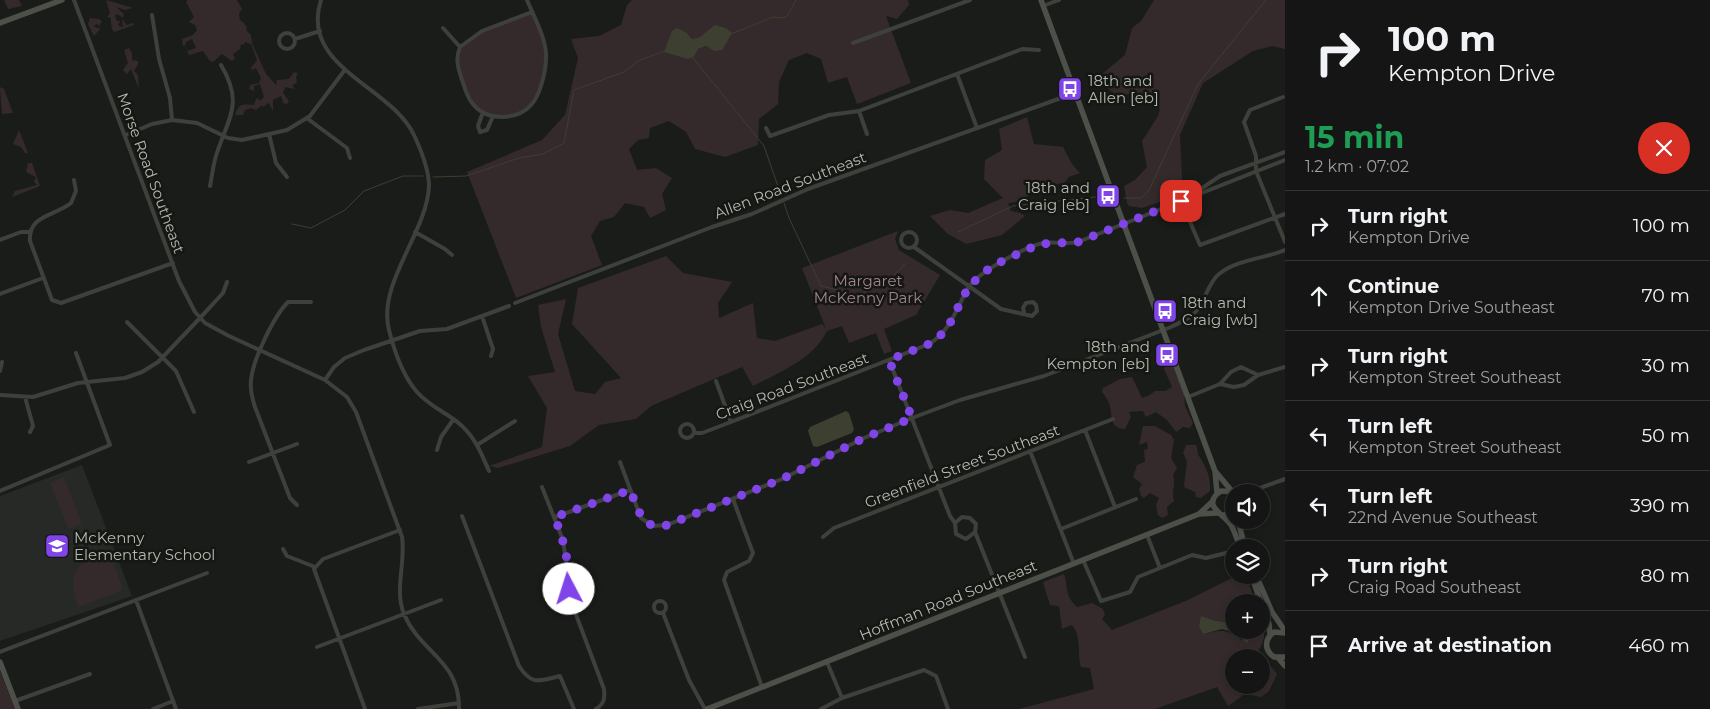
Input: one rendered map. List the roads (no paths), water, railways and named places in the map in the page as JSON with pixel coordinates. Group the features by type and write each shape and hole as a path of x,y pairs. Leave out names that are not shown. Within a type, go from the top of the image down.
{"street":[{"path":"0,23 62,0"},
{"name":"Morse Road Southeast","path":"43,278 52,300 61,303 173,263 74,0"},
{"path":"321,0 318,18 327,51 344,70 375,91 413,133 426,166 429,185 423,214 393,285 387,306 387,318 392,340 401,364 415,391 428,403 461,425 477,445 489,471"},
{"path":"527,0 532,12 546,58 535,100 530,107 517,114 493,116 482,112 470,101 456,63 460,47 482,32 532,12"},
{"path":"853,43 970,0"},
{"path":"1058,0 1042,3 1100,154 1215,471 1217,493 1225,490"},
{"path":"152,15 159,61 170,98 172,120"},
{"path":"443,28 460,47"},
{"path":"295,39 320,31"},
{"path":"284,33 292,34 295,39 294,45 288,49 281,47 278,42 284,33"},
{"path":"766,128 770,136 829,115 858,111 1022,49 1039,50"},
{"path":"210,186 216,155 230,122 233,102 230,83 221,65"},
{"path":"126,135 152,124 172,120 197,123 224,136 242,140 294,128 308,119 344,70"},
{"path":"958,74 977,128"},
{"name":"Allen Road Southeast","path":"515,304 712,227 752,214 808,189 1075,93"},
{"path":"1284,97 1250,110 1244,122 1257,163 1256,171 1285,242"},
{"path":"858,111 867,134"},
{"path":"482,112 478,126 480,132 488,130 493,116"},
{"path":"308,119 347,148 350,158"},
{"path":"269,134 276,163 287,177"},
{"path":"1187,198 1220,176 1285,152"},
{"name":"Craig Road Southeast","path":"694,433 702,433 929,344 940,336 949,325 969,286 992,266 1039,244 1071,244 1285,160"},
{"path":"0,294 43,278 30,241 30,232 36,220 70,204 76,191 74,180"},
{"path":"1181,201 1200,245 1285,214"},
{"path":"0,240 21,232 30,232"},
{"path":"415,232 446,249 452,256"},
{"path":"914,247 917,240 915,236 909,233 904,234 902,238 903,245 907,248 914,247 1001,309 1013,313 1024,312"},
{"path":"620,462 641,518 654,526 667,525 782,479 864,438 912,418 960,400 1044,376 1163,329 1194,314 1212,281 1220,273 1254,258 1285,250"},
{"path":"173,263 189,302 200,318 214,329 325,380 347,397 356,412 400,530 403,546 400,597 404,613 413,630 451,672 457,688 459,709"},
{"path":"0,395 33,397 86,382 133,376 150,368 164,356 223,293 227,282"},
{"path":"297,505 290,498 251,392 252,373 282,308 288,302 311,302"},
{"path":"325,380 334,367 345,358 420,331 447,328 509,306"},
{"path":"482,316 493,349 491,356"},
{"path":"128,322 164,356 180,378 194,412"},
{"path":"0,491 110,445 76,353"},
{"path":"889,360 950,516 955,523 955,531 960,537 969,538 975,532"},
{"path":"0,371 2,362"},
{"path":"1188,397 1220,384 1231,372 1241,367 1258,375"},
{"path":"1220,384 1234,387 1244,385 1258,375 1285,367"},
{"path":"716,381 731,422"},
{"path":"25,397 33,426 30,432"},
{"name":"Greenfield Street Southeast","path":"824,537 834,528 1112,419"},
{"path":"437,450 441,437 453,420"},
{"path":"477,445 515,421"},
{"path":"1085,430 1115,507"},
{"path":"249,462 297,444"},
{"path":"1030,452 1074,564"},
{"path":"1215,471 1226,484"},
{"path":"1270,485 1285,479"},
{"path":"542,487 555,517 566,551 572,604 604,689 605,698 601,706 596,709"},
{"path":"555,517 630,490"},
{"name":"Hoffman Road Southeast","path":"1200,514 1213,501 1217,493"},
{"path":"733,499 753,553 749,561 727,572 724,580 762,687"},
{"path":"1061,529 1136,499"},
{"path":"1213,501 1220,514 1230,523 1237,539"},
{"name":"Hoffman Road Southeast","path":"706,709 1200,514 1225,514"},
{"path":"462,516 519,666 525,676 533,681 539,682 560,676 574,709"},
{"path":"955,523 962,517 970,518 976,524 975,532 1025,657"},
{"path":"365,709 314,574 315,566 323,559 400,530"},
{"path":"1147,535 1160,568"},
{"path":"283,549 287,556 315,566"},
{"path":"1083,560 1101,601 1130,592 1138,577 1192,555 1206,558 1225,553"},
{"path":"0,652 207,573"},
{"path":"1260,584 1272,612 1285,632"},
{"path":"136,600 176,709"},
{"path":"317,647 441,600"},
{"path":"663,614 689,680 706,709"},
{"path":"1270,635 1279,631 1285,632"},
{"path":"1268,639 1266,644 1267,650 1274,657 1282,658 1285,666"},
{"path":"0,662 18,709"},
{"path":"827,662 842,698"},
{"path":"821,709 842,698 924,670 936,676 948,709"},
{"path":"15,701 90,674"},
{"path":"153,709 174,702"},
{"path":"418,709 459,703"}],"waterway":[{"path":"731,34 773,17 783,18 787,16 796,0"},
{"path":"1124,198 1141,198 1149,190 1198,84 1266,0"},
{"path":"433,177 466,176 519,158 543,154 564,143 574,90 624,72 638,61 664,51"},
{"path":"693,58 764,146 781,195"},
{"path":"292,224 311,228 345,210 364,191 403,176 423,176"},
{"path":"958,232 1013,206 1105,196"},
{"path":"784,203 789,218 821,286 859,295 888,281 905,264"}],"place":[{"name":"18th and Allen [eb]","path":"1070,89"},
{"name":"18th and Craig [eb]","path":"1108,196"},
{"name":"18th and Craig [wb]","path":"1165,311"},
{"name":"18th and Kempton [eb]","path":"1167,355"},
{"name":"McKenny Elementary School","path":"57,546"}],"park label":[{"name":"Margaret McKenny Park","path":"868,288"}]}
